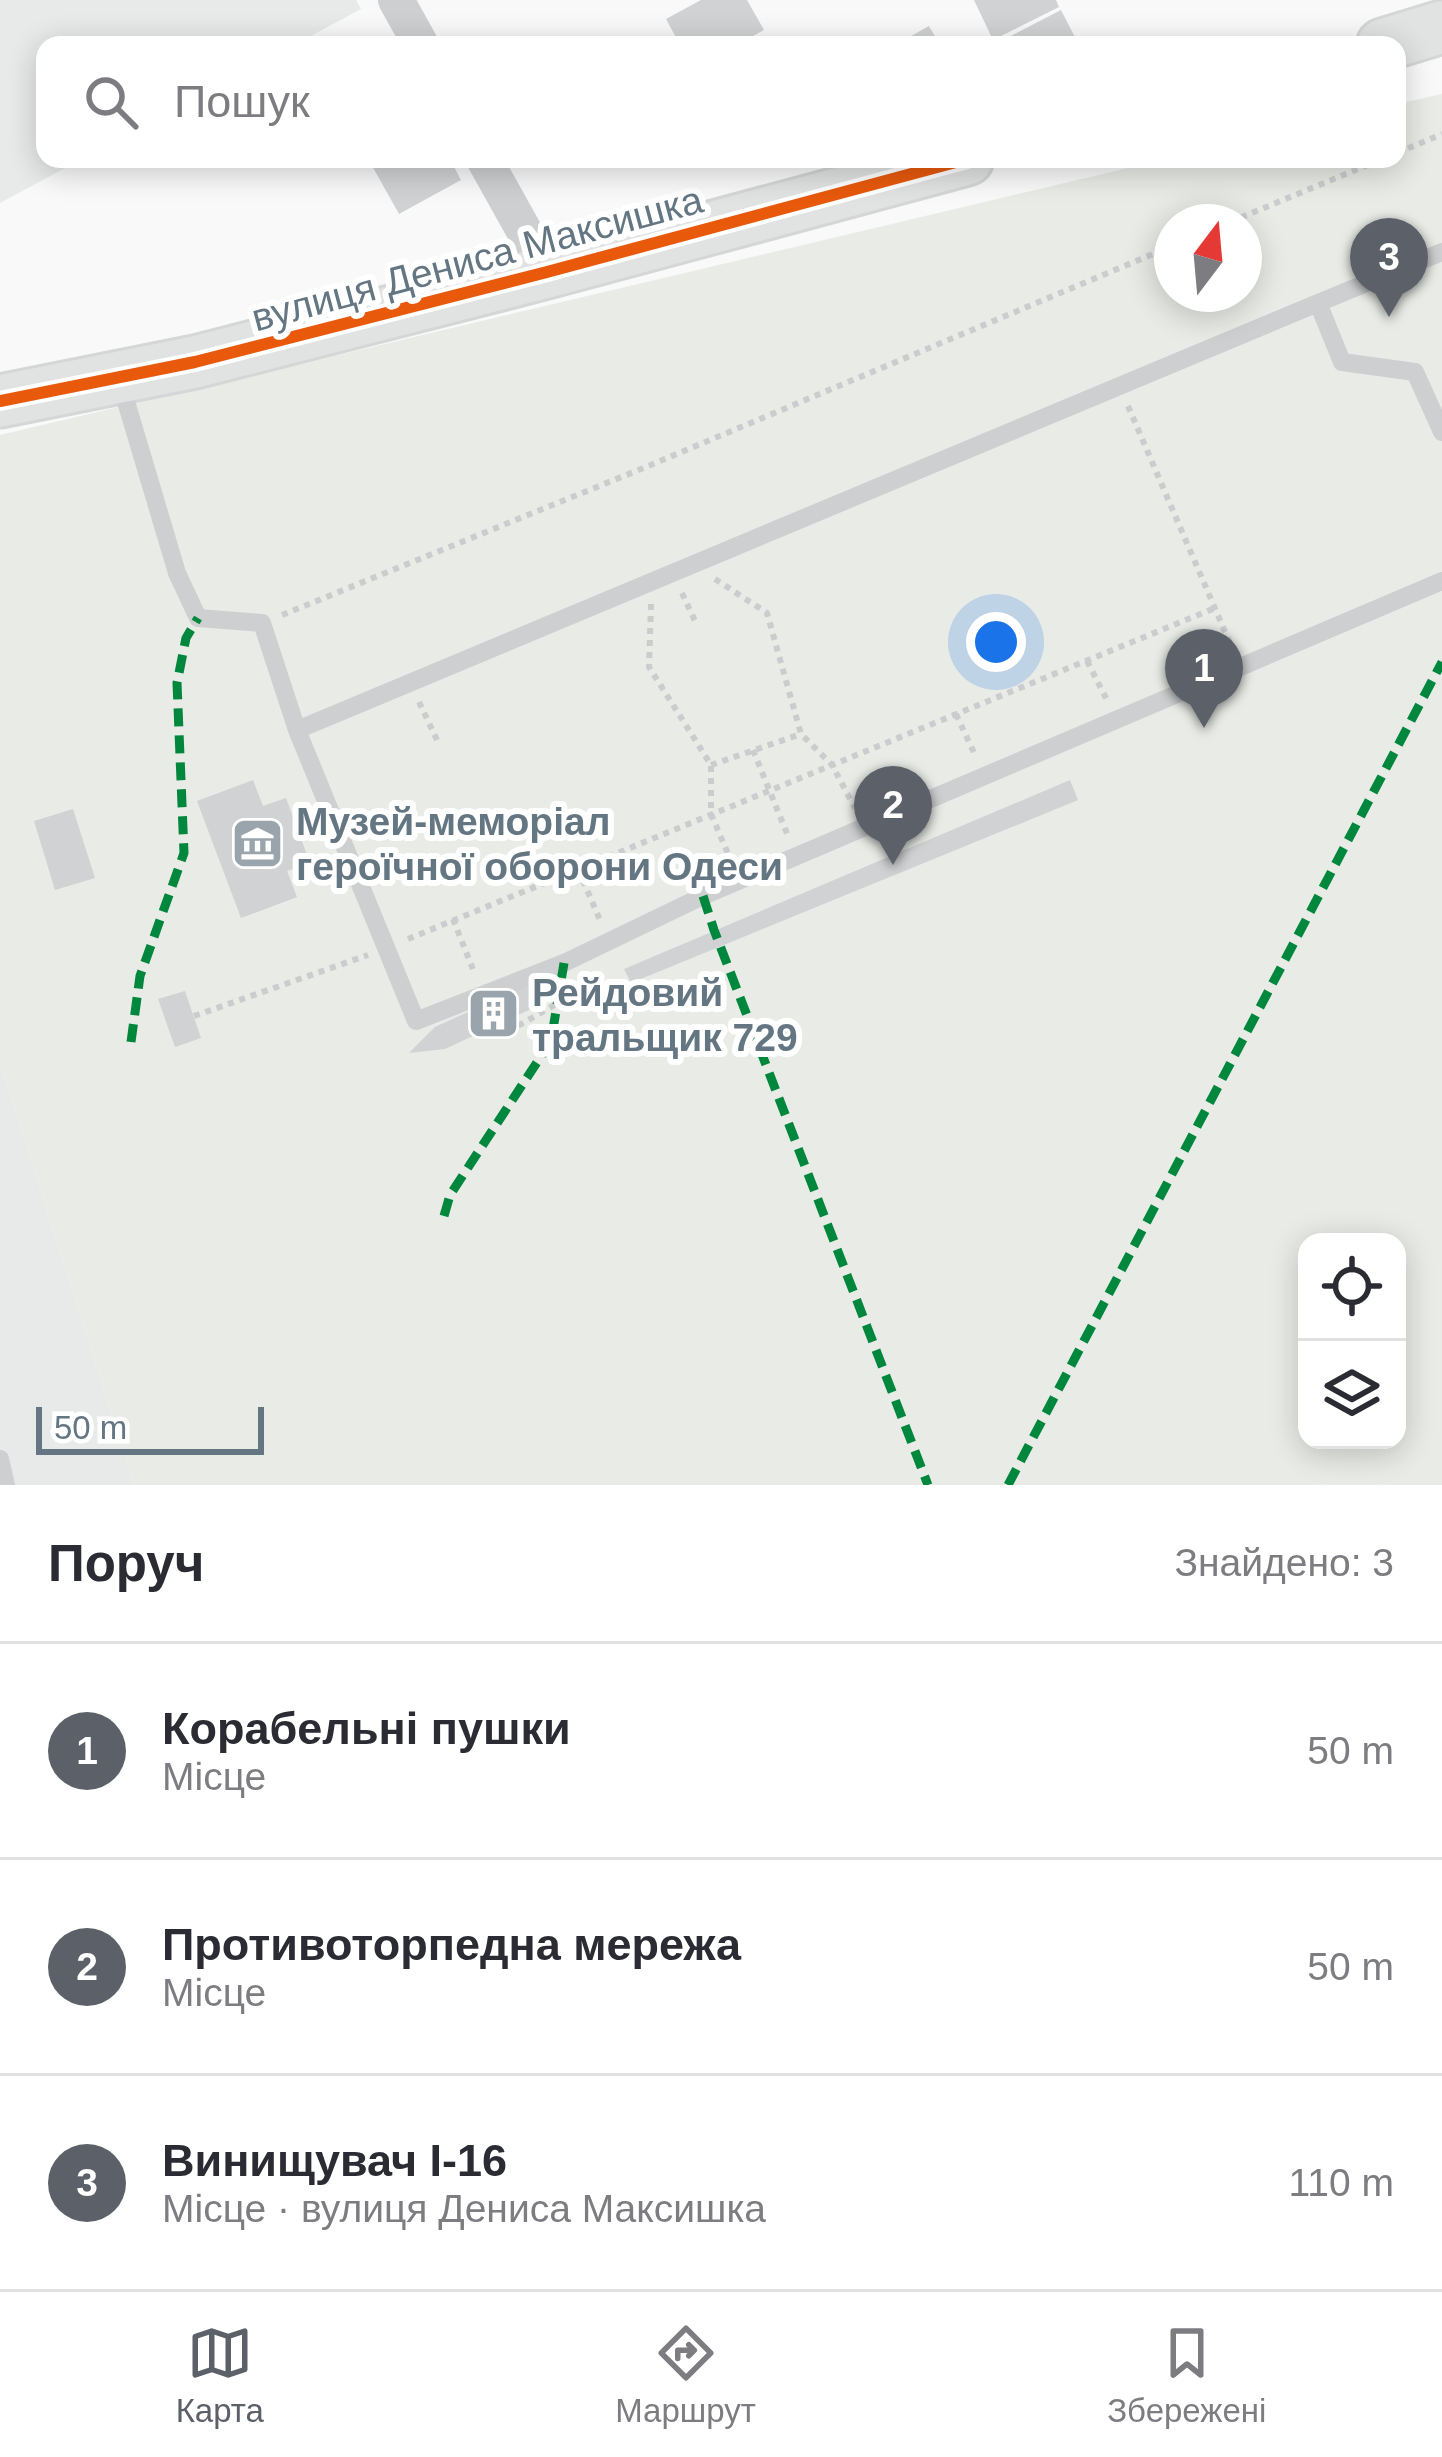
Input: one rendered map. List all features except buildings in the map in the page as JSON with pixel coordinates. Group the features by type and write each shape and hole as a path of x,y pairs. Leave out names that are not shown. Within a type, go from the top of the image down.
{"street":[{"path":"396,0 416,36"},
{"path":"1406,38 1442,27"},
{"path":"489,168 547,272"},
{"name":"вулиця Дениса Максишка","path":"0,401 195,362 934,168"}],"lane":[{"path":"297,730 1442,252"},
{"path":"1318,303 1342,362 1415,372 1442,432"},
{"path":"118,377 177,573 198,618 262,623 297,730 416,1022 565,963 797,856 1442,581"},
{"path":"0,1460 6,1485"}],"path":[{"path":"1406,149 1442,134"},
{"path":"1262,209 1360,168"},
{"path":"262,623 1154,254"},
{"path":"1120,386 1241,668"},
{"path":"694,565 767,614 801,734 832,765 865,827"},
{"path":"652,583 649,667 711,765 711,814 740,881"},
{"path":"194,1016 386,948 1215,608"},
{"path":"1087,661 1116,720"},
{"path":"410,683 437,740"},
{"path":"956,714 985,776"},
{"path":"711,765 801,734"},
{"path":"753,750 797,856"},
{"path":"578,868 609,941"},
{"path":"452,920 483,995"},
{"path":"511,1018 516,1027 558,1003"}],"shaded area":[{"path":"0,0 356,0 361,9 311,36 36,36 36,168 65,168 0,203"},
{"path":"1442,94 1442,1485 134,1485 0,1062 0,435 1128,168 1406,168 1406,102"},
{"path":"0,1062 134,1485 0,1485"}],"marked path":[{"path":"131,1042 140,976 184,853 177,683 186,638 198,618"},
{"path":"1008,1485 1442,662"},
{"path":"703,896 928,1485"},
{"path":"444,1216 450,1195 551,1041 564,963"}],"cycle path":[{"path":"0,401 195,362 934,168"}],"place":[{"name":"Винищувач І-16","path":"1389,317"},
{"name":"Корабельні пушки","path":"1204,728"},
{"name":"Музей-меморіал героїчної оборони Одеси","path":"257,843"},
{"name":"Противоторпедна мережа","path":"893,865"},
{"name":"Рейдовий тральщик 729","path":"493,1014"}]}
